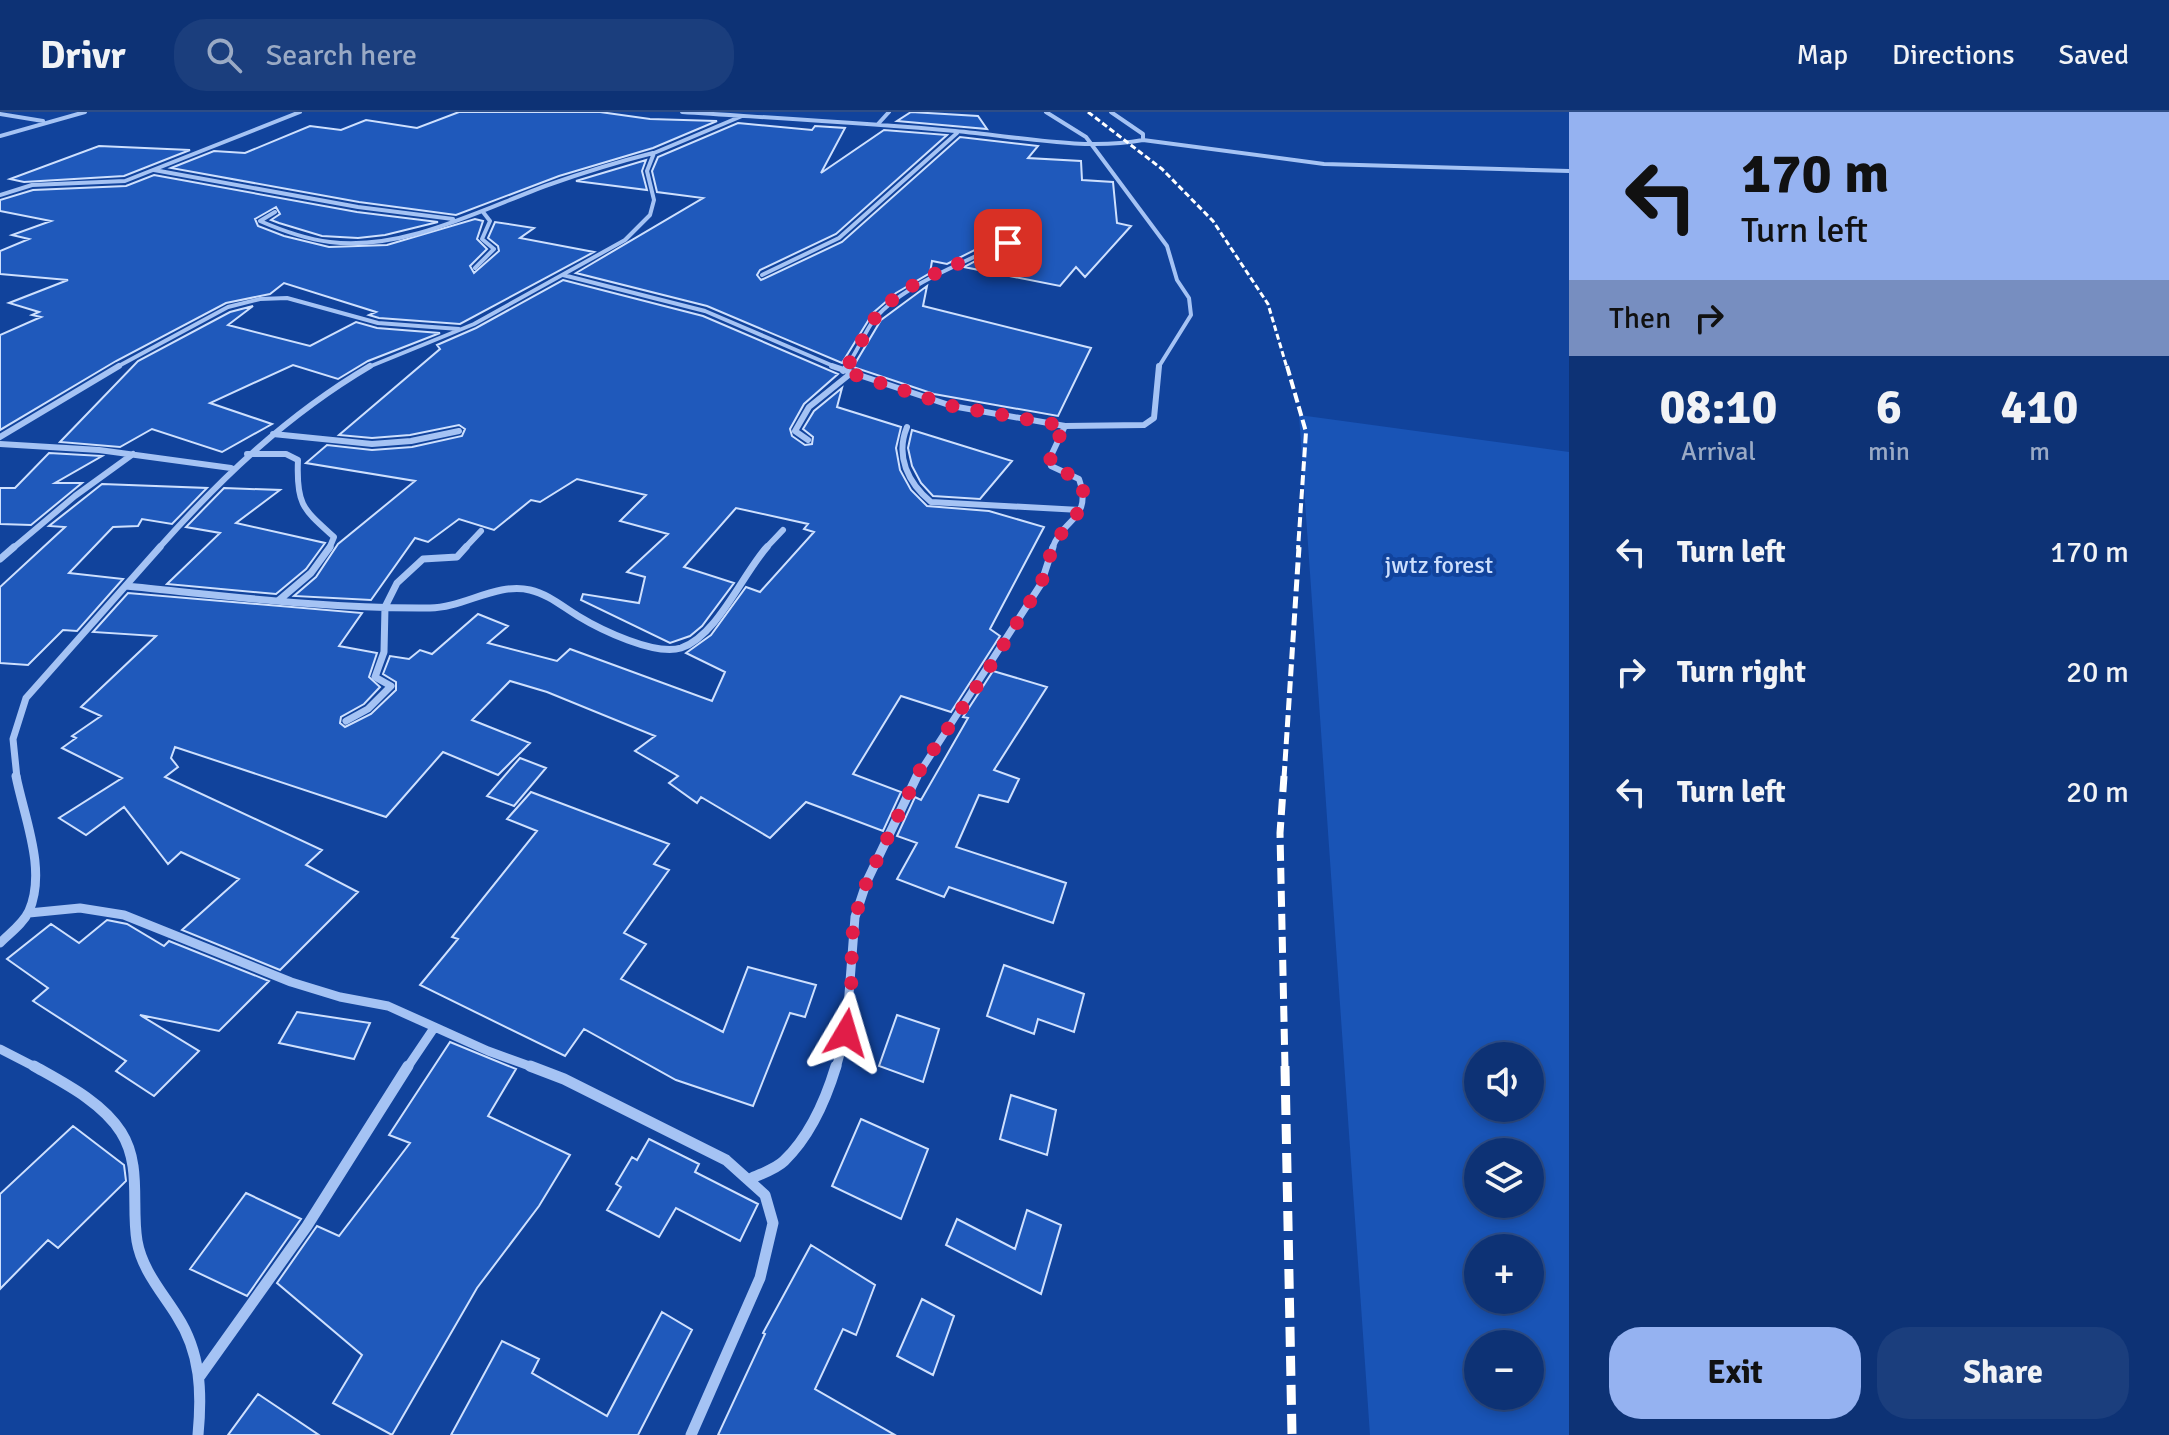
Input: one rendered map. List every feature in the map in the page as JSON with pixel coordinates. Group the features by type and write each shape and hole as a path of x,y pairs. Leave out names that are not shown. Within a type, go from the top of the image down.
{"street":[{"path":"0,136 85,112"},
{"path":"0,195 32,185 120,183 300,112"},
{"path":"682,112 878,124 1089,142 1143,140 1324,164 1569,171"},
{"path":"878,124 889,112"},
{"path":"563,275 705,311 789,351 952,406 1065,426 1135,426 1151,422 1156,414 1154,392 1158,368 1184,328 1192,306 1177,280 1167,246 1089,142 1046,112"},
{"path":"1111,112 1143,134 1143,140"},
{"path":"0,114 48,122"},
{"path":"275,212 260,221 308,237 344,244 399,237 483,212 546,186 654,153 742,116"},
{"path":"762,275 839,238 957,133"},
{"path":"0,943 29,913 35,893 13,748 15,723 26,698 231,468 273,434 368,367 464,329 612,249 650,215 654,200 647,171 654,153"},
{"path":"154,169 358,207 458,220"},
{"path":"475,268 494,249 482,239 490,221 483,212"},
{"path":"808,440 795,431 795,425 846,372 877,315 925,279 1008,243 1025,229"},
{"path":"0,437 107,372 228,307 244,302 287,298 378,323 464,329"},
{"path":"750,1179 783,1163 810,1127 830,1087 846,1033 855,917 867,881 921,768 986,673 1041,584 1054,543 1080,510 1085,497 1079,479 1051,466 1049,460 1065,426"},
{"path":"907,427 900,439 904,464 917,489 931,502 1080,510"},
{"path":"273,434 402,443 459,431"},
{"path":"0,444 133,454 231,468"},
{"path":"0,559 75,496 133,454"},
{"path":"247,454 286,454 298,460 297,479 302,508 334,537 332,547 324,557 278,601"},
{"path":"126,586 278,601 384,607 456,606 500,592 524,589 550,598 578,617 623,637 665,649 679,649 701,635 719,616 752,564 783,530"},
{"path":"346,721 368,709 391,686 375,677 385,654 384,607 405,574 419,562 457,557 481,531"},
{"path":"29,913 80,908 124,915 278,977 340,997 388,1006 614,1102 726,1160 765,1195 773,1223 760,1278 691,1435"},
{"path":"200,1376 307,1226 372,1120 434,1028"},
{"path":"0,1049 43,1071 105,1114 122,1132 131,1155 137,1244 151,1281 191,1342 200,1376 198,1435"}],"green space":[{"name":"jwtz forest","path":"1299,415 1569,452 1569,1435 1370,1435"}],"building":[{"path":"459,112 600,112 650,119 717,121 653,148 559,176 456,215 359,202 171,168 214,151 245,153 310,126 341,130 366,120 417,128"},
{"path":"911,112 978,116 987,129 897,121"},
{"path":"738,123 812,130 815,126 845,128 821,173 884,130 947,135 836,234 760,270 757,275 761,280 842,242 960,137 1038,146 1028,158 1081,161 1082,180 1113,182 1117,223 1131,226 1085,277 1076,267 1060,286 964,267 1028,233 1030,228 1026,224 947,264 932,261 930,273 896,293 873,313 842,363 707,306 576,273 703,198 657,192 652,171 658,157"},
{"path":"99,146 190,150 124,176 24,182 10,179"},
{"path":"646,160 642,171 647,190 576,181"},
{"path":"154,175 357,212 438,222 358,238 322,236 271,220 280,214 276,207 255,219 258,226 284,236 329,247 387,245 475,219 483,221 477,239 487,249 470,266 474,273 499,251 498,246 488,238 495,222 534,228 520,238 594,252 460,324 379,318 369,315 376,312 284,283 270,294 226,303 116,361 0,430 0,335 41,317 32,315 39,312 9,303 68,280 0,274 0,251 29,239 12,235 51,221 0,211 0,200 33,190 126,186"},
{"path":"563,280 703,316 838,374 804,404 790,429 792,436 805,445 812,444 813,437 803,429 814,411 842,388 837,407 901,427 896,448 900,470 911,490 927,506 989,511 1044,527 990,629 1000,636 951,712 901,696 853,774 901,792 883,831 806,802 770,838 701,797 697,803 669,783 678,776 635,751 655,736 547,692 510,681 472,720 530,743 498,775 443,752 386,817 175,747 171,758 178,767 165,777 322,850 306,865 358,892 280,970 182,930 239,879 181,852 168,864 124,807 86,835 59,818 122,778 62,748 76,738 72,736 101,716 81,707 156,636 93,632 128,593 362,613 339,646 377,653 369,677 380,687 364,704 341,717 340,723 345,727 371,714 396,690 396,682 383,674 390,656 409,659 420,650 432,654 478,614 508,626 488,643 557,661 570,649 712,701 725,672 686,653 711,635 746,587 760,592 814,532 804,529 808,524 736,508 684,567 734,583 702,626 690,636 670,643 581,600 583,594 639,603 645,577 627,572 668,534 620,521 646,495 577,479 540,502 531,500 494,530 459,519 428,542 415,538 371,600 294,596 316,577 338,544 415,481 306,463 327,445 372,450 412,447 462,436 465,429 459,425 410,435 372,438 339,435 440,349 437,345 476,328"},
{"path":"927,286 923,306 1091,348 1058,416 934,394 853,367 881,320"},
{"path":"253,306 228,325 310,346 356,322 377,328 440,333 368,361 338,379 293,365 210,403 272,424 222,452 152,429 120,447 60,442 138,361 230,312"},
{"path":"912,430 1012,461 980,499 933,496 912,466 908,448"},
{"path":"49,453 102,456 55,483 82,483 31,525 0,524 0,488 15,488"},
{"path":"102,484 207,488 172,524 142,519 138,526 113,527 69,573 123,579 77,631 63,630 28,665 0,663 0,587 65,527 49,526"},
{"path":"224,488 280,490 236,523 325,543 306,569 276,594 167,584 220,533 186,527"},
{"path":"993,671 1047,687 994,770 1019,779 1008,802 979,795 956,847 1066,883 1053,923 949,887 944,897 897,879 917,843 897,836 915,797 921,800 968,718 963,717"},
{"path":"520,758 546,768 514,806 487,796"},
{"path":"531,792 669,844 654,864 669,870 624,933 646,944 621,979 723,1032 748,967 816,985 805,1017 790,1013 753,1106 676,1080 584,1029 565,1056 420,985 458,939 452,937 537,831 507,819"},
{"path":"107,920 127,924 164,946 169,941 269,981 219,1031 140,1015 199,1051 154,1096 116,1071 126,1061 33,1001 48,988 7,959 51,924 79,943"},
{"path":"1004,965 1084,994 1074,1032 1038,1019 1034,1034 987,1016"},
{"path":"297,1012 370,1023 354,1059 279,1043"},
{"path":"897,1015 939,1029 923,1082 879,1066"},
{"path":"450,1042 516,1069 488,1116 570,1155 539,1206 477,1288 392,1435 333,1403 362,1355 277,1283 317,1226 339,1236 410,1143 389,1135"},
{"path":"1011,1095 1056,1110 1047,1155 1000,1139"},
{"path":"861,1119 928,1149 901,1219 832,1186"},
{"path":"73,1126 124,1165 126,1181 58,1248 48,1240 0,1289 0,1194"},
{"path":"649,1139 699,1164 695,1172 758,1204 740,1241 676,1208 659,1237 607,1210 621,1187 616,1184 632,1157 637,1160"},
{"path":"246,1193 301,1219 247,1296 190,1269"},
{"path":"1027,1210 1061,1225 1041,1294 946,1245 957,1219 1015,1249"},
{"path":"811,1245 875,1285 856,1335 843,1329 815,1389 895,1435 718,1435 763,1333"},
{"path":"922,1299 954,1316 933,1375 897,1356"},
{"path":"662,1312 692,1330 638,1435 451,1435 502,1341 539,1359 532,1373 607,1416"},
{"path":"258,1394 319,1435 228,1435"}],"railway":[{"path":"1088,112 1162,169 1213,221 1268,304 1287,368"},
{"path":"1287,366 1306,432 1298,549"},
{"path":"1284,778 1299,547"},
{"path":"1284,776 1280,833 1285,1068"},
{"path":"1285,1066 1292,1435"}],"route":[{"path":"846,1033 851,998 849,959 855,917 867,881 921,768 986,673 1041,584 1054,543 1080,510 1085,497 1079,479 1058,471 1049,460 1065,426 952,406 843,371 877,315 896,299 925,279 1008,243"}]}
